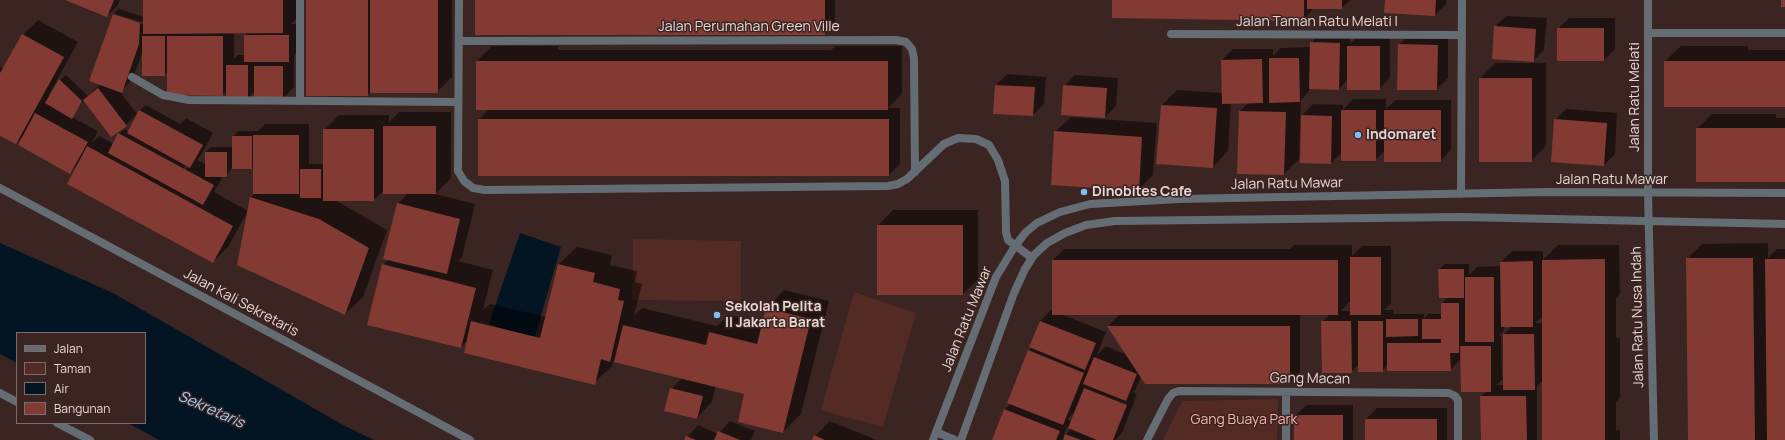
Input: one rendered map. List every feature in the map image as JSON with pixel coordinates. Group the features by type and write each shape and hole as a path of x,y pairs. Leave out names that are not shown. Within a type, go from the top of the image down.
{"street":[{"path":"300,0 300,101"},
{"path":"459,0 458,171 464,181 474,188 485,190 888,186 898,184 915,172 944,144 958,138 976,139 989,145 998,160 1005,181 1006,232 1008,240 1032,258"},
{"path":"1461,194 1462,0"},
{"name":"Jalan Ratu Melati","path":"1648,0 1648,193"},
{"path":"1648,33 1785,33"},
{"name":"Jalan Taman Ratu Melati I","path":"1171,34 1462,36"},
{"name":"Jalan Perumahan Green Ville","path":"459,41 896,40 906,42 912,49 914,58 915,172"},
{"path":"132,77 163,95 189,100 458,102"},
{"name":"Jalan Kali Sekretaris","path":"0,188 470,440"},
{"name":"Jalan Ratu Nusa Indah","path":"1648,193 1654,440"},
{"name":"Jalan Ratu Mawar","path":"935,436 996,277 1015,246 1026,232 1037,223 1060,212 1090,204 1180,199 1461,194 1785,193"},
{"path":"961,440 1014,293 1025,269 1032,258 1047,244 1065,233 1086,225 1115,221 1461,218 1649,220 1785,224"},
{"name":"Gang Macan","path":"1146,440 1168,400 1173,394 1180,391 1450,394 1456,396 1458,400 1458,440"},
{"path":"1286,392 1286,440"},
{"path":"0,393 16,401"},
{"path":"59,424 90,440"},
{"path":"935,436 956,440"}],"green space":[{"path":"633,239 741,241 741,301 632,300"},
{"path":"854,292 916,313 883,427 821,410"},
{"name":"Gang Buaya Park","path":"1278,399 1277,440 1163,440 1182,401"}],"water":[{"path":"520,233 561,247 534,339 489,324"},
{"name":"Sekretaris","path":"0,243 113,293 343,425 374,440 159,440 130,424 146,424 146,332 16,332 16,362 0,354"}],"building":[{"path":"65,0 114,0 107,17"},
{"path":"143,0 283,0 283,33 143,34"},
{"path":"306,0 368,0 368,96 306,96"},
{"path":"370,0 438,0 438,93 370,93"},
{"path":"475,0 825,0 825,35 475,35"},
{"path":"1112,0 1304,0 1304,21 1112,18"},
{"path":"1307,0 1342,0 1342,9 1307,9"},
{"path":"1385,0 1436,0 1435,16 1384,13"},
{"path":"1781,0 1785,0 1785,7 1781,7"},
{"path":"113,14 140,23 139,44 122,93 89,81"},
{"path":"1494,26 1536,29 1534,62 1492,59"},
{"path":"1557,28 1604,28 1604,61 1557,61"},
{"path":"22,34 64,57 16,144 0,136 0,73"},
{"path":"244,35 289,35 289,62 244,62"},
{"path":"142,36 165,36 165,76 142,76"},
{"path":"167,36 223,36 223,96 167,95"},
{"path":"1310,42 1340,43 1339,90 1309,89"},
{"path":"1398,44 1438,45 1437,90 1397,90"},
{"path":"1347,46 1380,46 1380,90 1347,90"},
{"path":"1269,58 1299,58 1300,102 1269,103"},
{"path":"1262,59 1263,103 1222,104 1221,60"},
{"path":"476,61 888,61 888,110 476,110"},
{"path":"1664,61 1785,61 1785,107 1664,107"},
{"path":"226,65 248,65 248,100 226,100"},
{"path":"254,66 283,66 283,99 254,99"},
{"path":"1479,78 1532,78 1532,162 1479,162"},
{"path":"59,79 82,101 72,119 45,103"},
{"path":"995,85 1035,87 1033,116 993,114"},
{"path":"1063,85 1107,88 1105,118 1061,115"},
{"path":"98,88 127,126 111,137 83,100"},
{"path":"1161,105 1217,108 1213,168 1156,164"},
{"path":"139,110 203,145 190,168 127,133"},
{"name":"Indomaret","path":"1341,110 1376,110 1376,161 1341,161"},
{"path":"1384,110 1441,110 1441,162 1384,162"},
{"path":"1239,111 1286,112 1284,175 1237,174"},
{"path":"35,113 88,142 70,174 18,145"},
{"path":"1301,115 1332,116 1331,164 1300,163"},
{"path":"478,119 889,119 889,176 478,176"},
{"path":"1554,119 1607,123 1604,166 1551,162"},
{"path":"383,126 436,126 436,194 383,194"},
{"path":"1696,128 1785,128 1785,182 1696,182"},
{"path":"323,129 374,129 374,201 323,201"},
{"path":"1054,131 1142,137 1139,191 1051,185"},
{"path":"118,133 214,185 203,205 108,153"},
{"path":"253,135 299,135 299,194 253,194"},
{"path":"232,136 252,136 252,169 232,169"},
{"path":"87,146 233,226 213,263 67,184"},
{"path":"205,152 227,152 227,177 205,177"},
{"path":"300,169 321,169 321,198 300,198"},
{"path":"250,197 319,219 369,248 345,315 237,265"},
{"path":"397,203 460,219 447,274 383,259"},
{"path":"877,225 963,225 963,295 877,295"},
{"path":"1350,257 1381,257 1381,315 1350,315"},
{"path":"1686,258 1753,258 1755,440 1688,440"},
{"path":"1605,259 1605,440 1542,440 1542,260"},
{"path":"1765,259 1785,259 1785,440 1767,440"},
{"path":"1052,260 1338,260 1338,315 1052,315"},
{"path":"1533,261 1533,327 1501,327 1500,262"},
{"path":"382,264 476,288 461,348 367,325"},
{"path":"558,264 595,273 593,282 620,289 618,300 624,301 610,362 601,359 595,385 464,353 471,321 540,338"},
{"path":"1438,269 1464,269 1464,298 1439,298"},
{"path":"1465,277 1494,277 1494,342 1465,342"},
{"path":"1441,303 1459,303 1459,353 1450,353 1451,371 1387,371 1387,343 1441,343"},
{"path":"766,308 811,319 783,433 738,422 744,394 614,362 623,325 706,345 709,332 757,344"},
{"path":"1386,319 1418,319 1418,336 1386,337"},
{"path":"1422,319 1441,319 1441,339 1422,339"},
{"path":"1040,321 1096,343 1085,370 1029,347"},
{"path":"1321,321 1351,321 1352,373 1322,373"},
{"path":"1358,321 1383,321 1383,372 1358,372"},
{"path":"1107,326 1290,326 1290,384 1145,384"},
{"path":"1503,334 1534,334 1535,390 1503,390"},
{"path":"1460,346 1491,346 1491,392 1461,392"},
{"path":"1028,350 1084,373 1063,425 1007,403"},
{"path":"1094,357 1137,374 1126,401 1083,384"},
{"path":"670,388 703,396 697,419 664,411"},
{"path":"1084,388 1127,405 1113,440 1097,440 1068,428"},
{"path":"1480,396 1526,396 1527,440 1481,440"},
{"path":"1004,409 1060,431 1056,440 992,440"},
{"path":"1294,415 1343,415 1343,440 1294,440"},
{"path":"1365,419 1437,419 1437,440 1365,440"},
{"path":"718,431 740,440 714,440"},
{"path":"1065,434 1081,440 1063,440"},
{"path":"814,435 825,440 812,440"},
{"path":"686,436 696,440 684,440"}],"place":[{"name":"Indomaret","path":"1358,135"},
{"name":"Dinobites Cafe","path":"1084,192"},
{"name":"Sekolah Pelita II Jakarta Barat","path":"717,315"}]}
